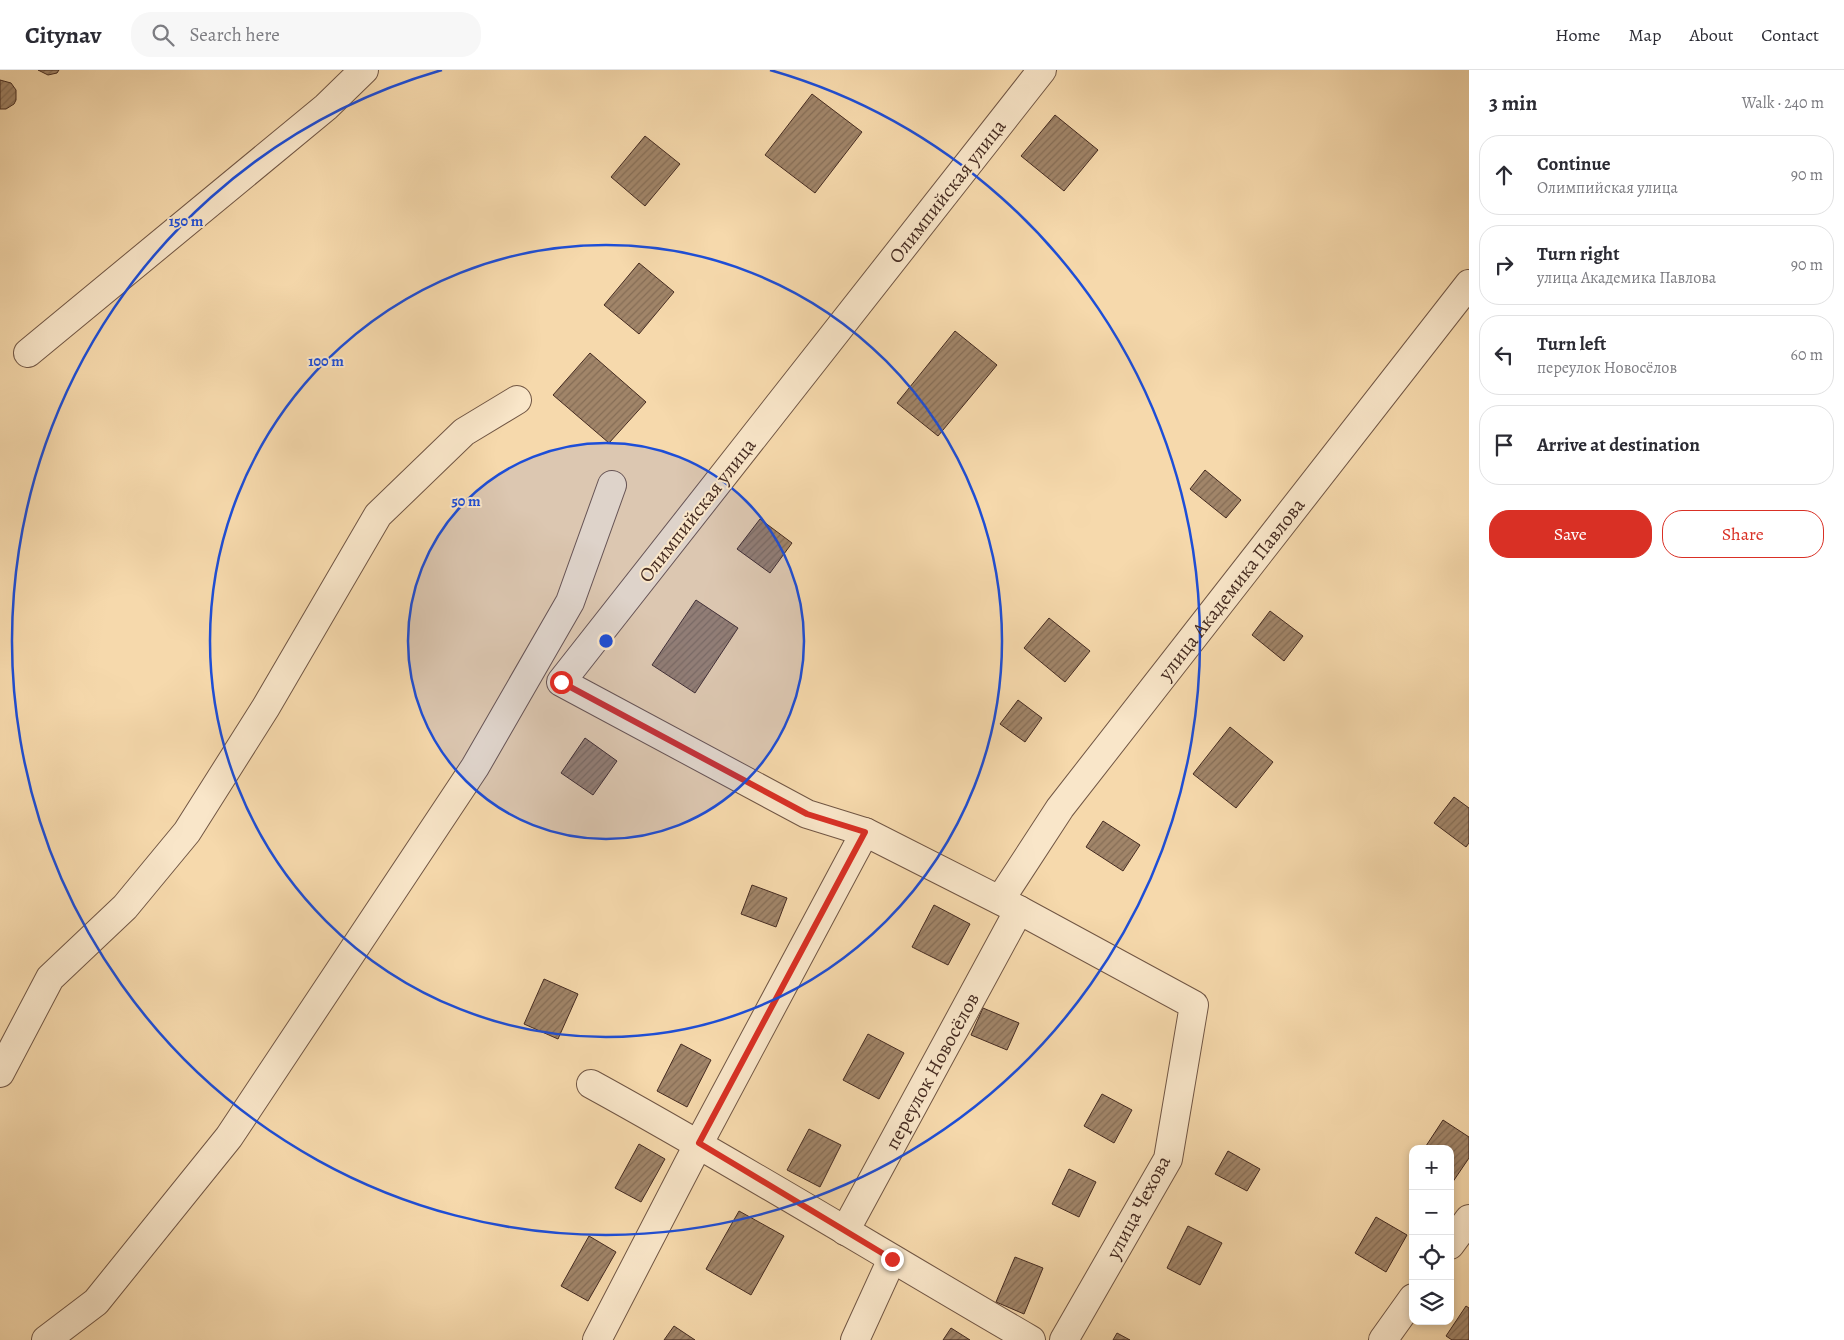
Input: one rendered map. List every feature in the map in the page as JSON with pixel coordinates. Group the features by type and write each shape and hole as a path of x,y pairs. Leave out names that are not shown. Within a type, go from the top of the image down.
{"street":[{"path":"28,353 326,107 364,70"},
{"name":"Олимпийская улица","path":"865,832 807,814 561,682 1042,70"},
{"name":"улица Академика Павлова","path":"1010,905 1060,808 1469,284"},
{"path":"0,1072 50,978 125,907 187,832 266,707 378,514 464,432 517,400"},
{"path":"46,1340 96,1302 229,1137 475,767 570,602 612,485"},
{"path":"597,1340 699,1143 865,832 1010,905"},
{"name":"улица Чехова","path":"1010,905 1194,1004 1168,1159 1064,1340"},
{"name":"переулок Новосёлов","path":"845,1231 1010,905"},
{"path":"591,1084 699,1143 1031,1340"},
{"path":"1454,1239 1469,1218"},
{"path":"855,1340 892,1259"},
{"path":"1383,1340 1409,1304"}],"building":[{"path":"38,70 59,70 57,73 48,75"},
{"path":"0,80 11,83 16,90 14,104 6,109 0,109"},
{"path":"812,94 862,132 815,193 765,155"},
{"path":"1055,115 1098,150 1064,191 1021,156"},
{"path":"645,136 680,164 645,206 611,177"},
{"path":"639,263 674,292 639,334 604,305"},
{"path":"955,331 997,365 938,436 897,403"},
{"path":"590,353 646,402 609,443 553,395"},
{"path":"1205,470 1241,500 1226,518 1190,489"},
{"path":"760,519 792,543 770,573 737,549"},
{"path":"696,600 738,628 695,693 652,665"},
{"path":"1270,611 1303,636 1284,661 1252,635"},
{"path":"1049,618 1090,651 1065,682 1024,648"},
{"path":"1018,700 1042,718 1025,742 1000,724"},
{"path":"1230,727 1273,762 1236,808 1193,774"},
{"path":"585,738 617,761 593,795 561,773"},
{"path":"1454,797 1469,808 1469,843 1466,847 1434,823"},
{"path":"1103,821 1140,845 1123,871 1086,847"},
{"path":"752,885 787,898 776,927 741,914"},
{"path":"934,905 970,924 948,965 912,947"},
{"path":"544,979 578,994 558,1039 524,1024"},
{"path":"983,1008 1019,1023 1007,1050 971,1035"},
{"path":"868,1034 904,1053 879,1099 843,1080"},
{"path":"681,1044 711,1060 687,1107 657,1091"},
{"path":"1102,1094 1132,1110 1114,1143 1084,1126"},
{"path":"1443,1120 1469,1137 1469,1158 1454,1180 1454,1145 1427,1145"},
{"path":"809,1129 841,1145 820,1187 787,1170"},
{"path":"639,1144 665,1159 641,1202 615,1188"},
{"path":"1228,1151 1260,1169 1247,1191 1215,1174"},
{"path":"1069,1169 1096,1182 1079,1217 1052,1204"},
{"path":"739,1211 784,1236 751,1295 706,1269"},
{"path":"1376,1217 1407,1235 1386,1272 1355,1253"},
{"path":"1188,1226 1222,1243 1200,1285 1167,1268"},
{"path":"589,1236 616,1252 588,1301 561,1286"},
{"path":"1015,1257 1043,1268 1024,1314 996,1302"},
{"path":"1466,1306 1469,1308 1469,1340 1452,1340 1446,1336"},
{"path":"674,1326 695,1340 664,1340"},
{"path":"951,1328 970,1340 943,1340"},
{"path":"1117,1333 1130,1340 1113,1340"}],"route":[{"path":"561,682 807,814 865,832 699,1143 892,1259"}]}
